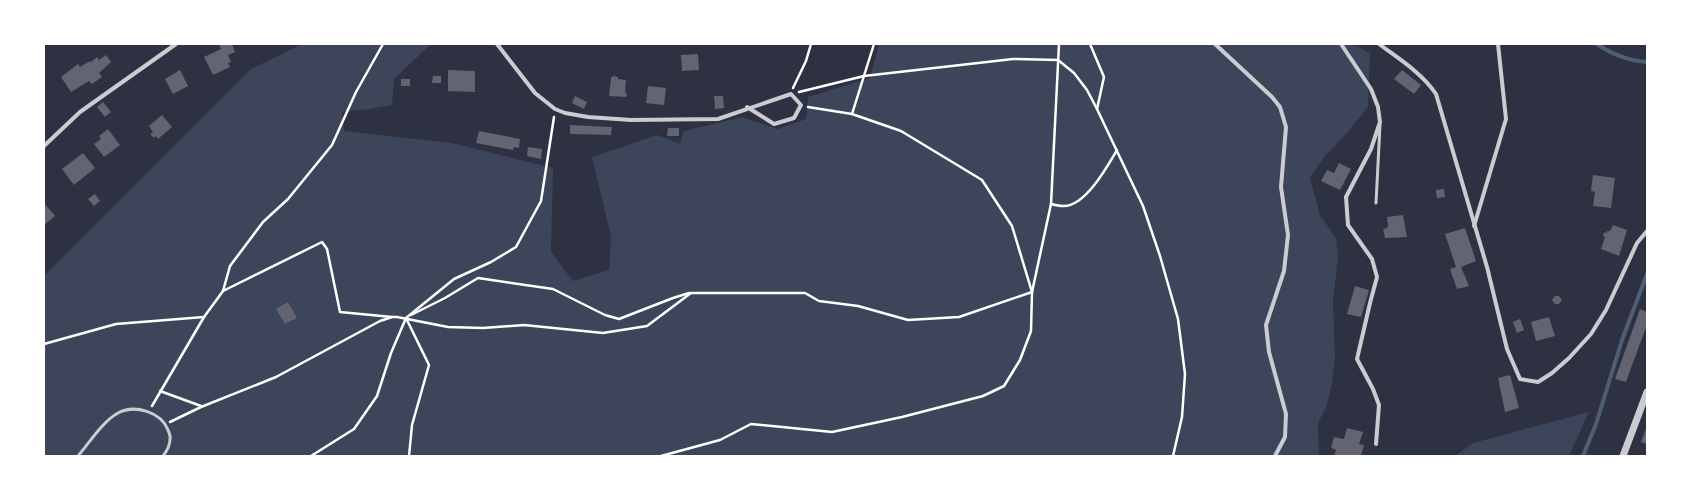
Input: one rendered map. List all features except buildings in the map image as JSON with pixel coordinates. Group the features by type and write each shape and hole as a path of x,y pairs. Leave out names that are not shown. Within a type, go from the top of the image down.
{"street":[{"path":"44,146 80,112 176,44"},
{"path":"497,44 535,93 555,109 565,113 588,117 631,120 718,118 748,107 791,94 801,106 794,118 774,124 748,107"},
{"path":"1215,44 1272,97 1280,107 1286,127 1281,187 1288,235 1284,271 1266,325 1269,352 1286,414 1286,437 1276,456"},
{"path":"1341,44 1371,89 1378,107 1380,122 1364,166 1346,197 1348,226 1372,259 1377,277 1357,359 1373,389 1379,405 1376,444"},
{"path":"1378,44 1429,84 1436,94 1487,267 1508,349 1520,379 1538,382 1552,373 1569,358 1591,334 1606,310 1637,243 1647,231"},
{"path":"1474,226 1506,119 1498,44"},
{"path":"1622,456 1647,392"}],"lane":[{"path":"1376,203 1380,122"},
{"path":"78,456 108,420 119,412 131,409 149,412 159,417 166,424 171,437 168,449 164,456"}],"path":[{"path":"149,412 204,317 223,291 230,266 263,222 288,199 332,145 356,92 383,44"},
{"path":"791,94 806,61 811,44"},
{"path":"852,114 874,44"},
{"path":"661,456 720,440 751,424 832,432 902,417 983,396 1004,386 1020,360 1031,331 1032,292 1050,204 1059,44"},
{"path":"1090,44 1104,77 1097,109"},
{"path":"791,94 864,76 1013,59 1058,60 1074,73 1087,90 1097,109 1145,213 1160,256 1178,320 1185,374 1182,417 1172,456"},
{"path":"801,106 852,114 901,131 982,180 1012,226 1032,292"},
{"path":"311,456 354,429 377,396 391,353 406,318 454,280 491,262 516,246 541,202 555,109"},
{"path":"1050,204 1064,207 1080,200 1099,181 1117,150"},
{"path":"223,291 322,242 327,249 340,312 406,318 448,327 483,328 524,325 603,333 647,326 692,293"},
{"path":"406,318 445,298 478,278 553,289 605,316 619,319 672,298 692,293 805,293 819,301 858,306 908,320 959,317 1032,292"},
{"path":"44,344 116,324 204,317"},
{"path":"166,424 201,407 276,377 392,317"},
{"path":"406,318 429,365 412,425 409,456"},
{"path":"160,391 201,407"}],"shaded area":[{"path":"302,44 431,44 394,79 392,105 342,112 344,131 452,143 553,168 551,252 573,281 609,270 611,237 592,157 657,135 680,144 684,131 742,117 778,129 806,119 808,97 870,78 879,44 1352,44 1370,53 1368,107 1346,134 1325,156 1310,178 1320,215 1336,238 1338,257 1333,302 1335,357 1332,383 1327,405 1318,423 1319,456 44,456 44,276 251,69"},
{"path":"1589,412 1569,456 1455,456 1473,443"}],"waterway":[{"path":"1597,44 1608,51 1621,56 1647,62"},
{"path":"1583,456 1596,424 1622,340 1647,274"}]}
